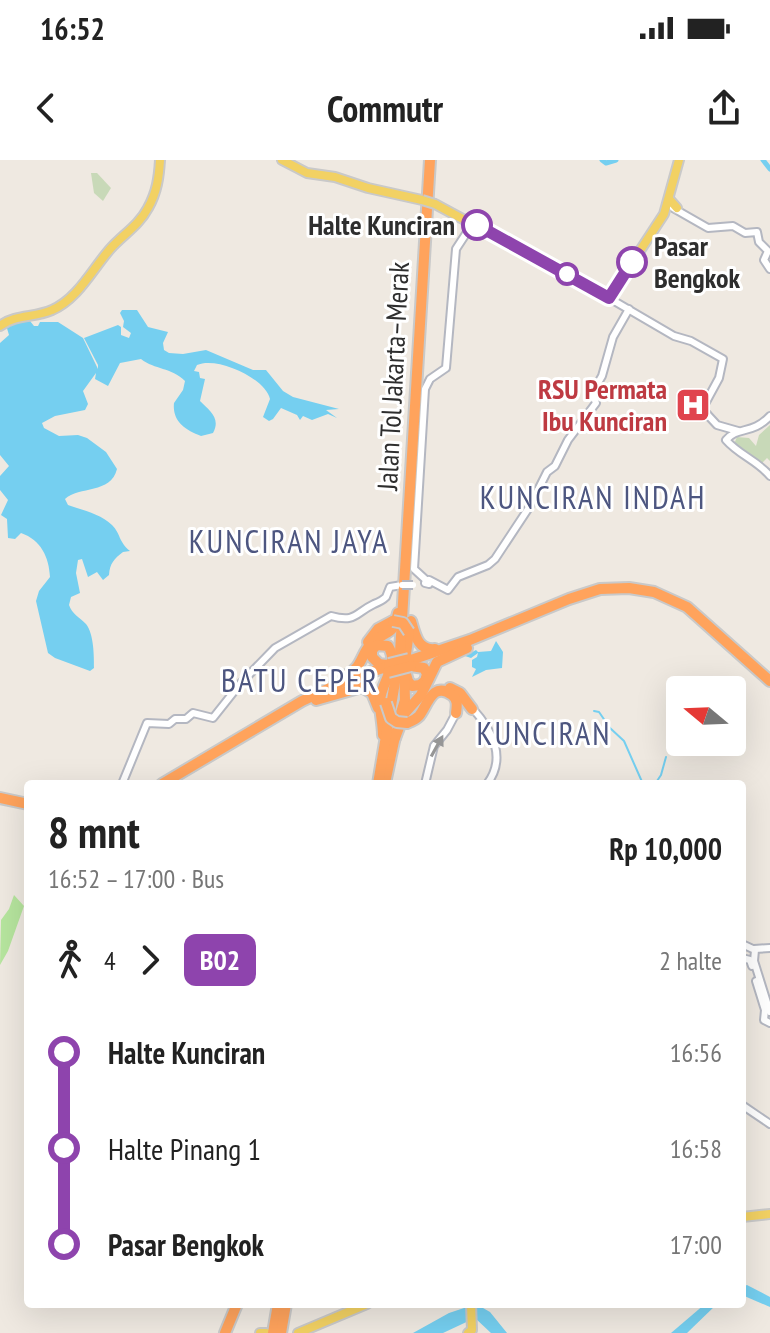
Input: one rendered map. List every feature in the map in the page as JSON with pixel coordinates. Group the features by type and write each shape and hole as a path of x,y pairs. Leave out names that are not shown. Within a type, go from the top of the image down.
{"highway":[{"name":"Jalan Tol Jakarta–Merak","path":"381,780 398,692 432,160"},
{"name":"Jalan Tol Jakarta–Merak","path":"381,780 395,692 406,586"},
{"path":"406,586 403,624 390,666 386,703 391,718 397,722 411,721 421,713 427,699 438,692 453,696 457,704 456,713"},
{"path":"178,780 360,665 372,642 392,631 406,586"},
{"path":"287,710 331,686 390,666 410,663 585,595 629,591 653,595 677,604 770,684"},
{"path":"381,780 389,738 405,700 404,606"},
{"path":"403,624 419,643 429,649 511,625"},
{"path":"403,624 413,638 409,687 425,691 449,688 459,692 472,709"},
{"path":"349,674 358,664 374,633 403,624"},
{"path":"389,738 445,656 511,625"},
{"path":"389,738 380,698 393,658 388,646 376,646 372,652 374,660 390,666"},
{"path":"270,725 390,666"},
{"path":"170,780 332,690 390,666"},
{"path":"411,721 420,712 434,669"},
{"path":"316,700 356,687 368,689 376,700 389,738"},
{"path":"163,780 194,768"},
{"path":"0,800 24,806"},
{"path":"277,1331 280,1308"}],"main road":[{"path":"0,326 9,320 49,311 65,303 146,212 156,190 160,160"},
{"path":"282,160 307,173 336,177 435,204 674,336 723,359 718,380 703,412 717,425 740,432"},
{"path":"609,298 661,218 679,160"},
{"path":"668,202 692,216"},
{"path":"668,202 708,228 733,226 745,233 759,234 758,241 768,251 765,263 770,267"},
{"path":"473,223 456,249 446,368 430,379 425,389 414,569 427,581 448,590 458,577 488,565 497,557 530,506 547,472 558,462 567,442 596,403 592,395 600,381 613,337 629,309"},
{"path":"724,226 734,223 745,230 761,233 760,240 770,253 767,260 770,267"},
{"path":"770,418 726,440 770,474"},
{"path":"740,432 733,440 744,455"},
{"path":"124,780 148,723 167,725 176,718 185,720 193,713 213,718 276,647 331,616 346,620 361,615 386,597 390,587 427,581"},
{"path":"426,780 434,746 456,713 463,708 472,709 490,731 496,748 496,765 489,780"},
{"path":"746,946 757,950 770,948"},
{"path":"757,950 754,959 767,1010 764,1020 770,1023"},
{"path":"746,959 751,962 767,1010"},
{"path":"746,1108 770,1124"},
{"path":"746,1215 770,1212"},
{"path":"296,1333 348,1308"},
{"path":"335,1315 355,1308"},
{"path":"471,1330 472,1308"}],"green space":[{"path":"91,173 97,173 111,188 103,201 94,193"},
{"path":"770,425 770,461 767,458 762,463 734,444 737,437 749,438 756,446 759,435"},
{"path":"14,895 24,906 0,965 1,920"}],"water":[{"path":"122,310 137,310 148,327 168,332 163,343 164,350 169,353 206,350 253,370 266,370 283,391 293,397 339,409 326,410 337,418 328,414 312,420 303,416 300,420 297,415 281,408 269,421 263,417 270,399 259,384 228,366 206,363 197,365 194,371 205,379 200,401 216,423 213,433 201,436 185,428 175,415 174,403 185,381 141,359 120,363 108,386 95,379 96,373 83,391 88,404 85,410 55,416 42,423 44,428 59,436 87,438 106,452 117,469 114,477 102,486 65,499 68,505 108,521 130,551 123,552 115,559 109,575 103,580 97,572 88,577 82,559 78,560 76,573 80,593 71,597 69,605 91,633 94,668 90,671 48,653 36,601 39,591 50,577 46,556 28,536 21,533 15,539 8,538 7,519 1,515 8,500 0,490 0,476 9,466 0,455 0,343 9,335 6,325 14,320 15,323 30,321 34,326 40,322 58,322 83,338 98,369 84,338 118,325 121,335 129,338 131,333 123,327"},
{"path":"496,641 503,652 502,668 486,670 472,677 476,669 472,667 472,660 478,653 471,658 465,656 476,650 491,651"},
{"path":"746,1285 770,1297 770,1307 746,1297"},
{"path":"464,1308 483,1308 507,1333 491,1333 475,1318 443,1333 413,1333"},
{"path":"700,1308 713,1308 687,1333 671,1333"}],"waterway":[{"path":"602,160 606,163 616,160"},
{"path":"763,160 770,169"},
{"path":"594,711 599,712 624,741 641,780"},
{"path":"658,780 666,757"}],"bus line":[{"name":"B02","path":"477,225 609,298 632,262"}],"place":[{"name":"Halte Kunciran","path":"477,225"},
{"name":"Pasar Bengkok","path":"632,262"},
{"name":"RSU Permata Ibu Kunciran","path":"693,405"}],"district":[{"name":"KUNCIRAN INDAH","path":"593,498"},
{"name":"KUNCIRAN JAYA","path":"289,542"},
{"name":"BATU CEPER","path":"300,681"},
{"name":"KUNCIRAN","path":"544,734"}]}
